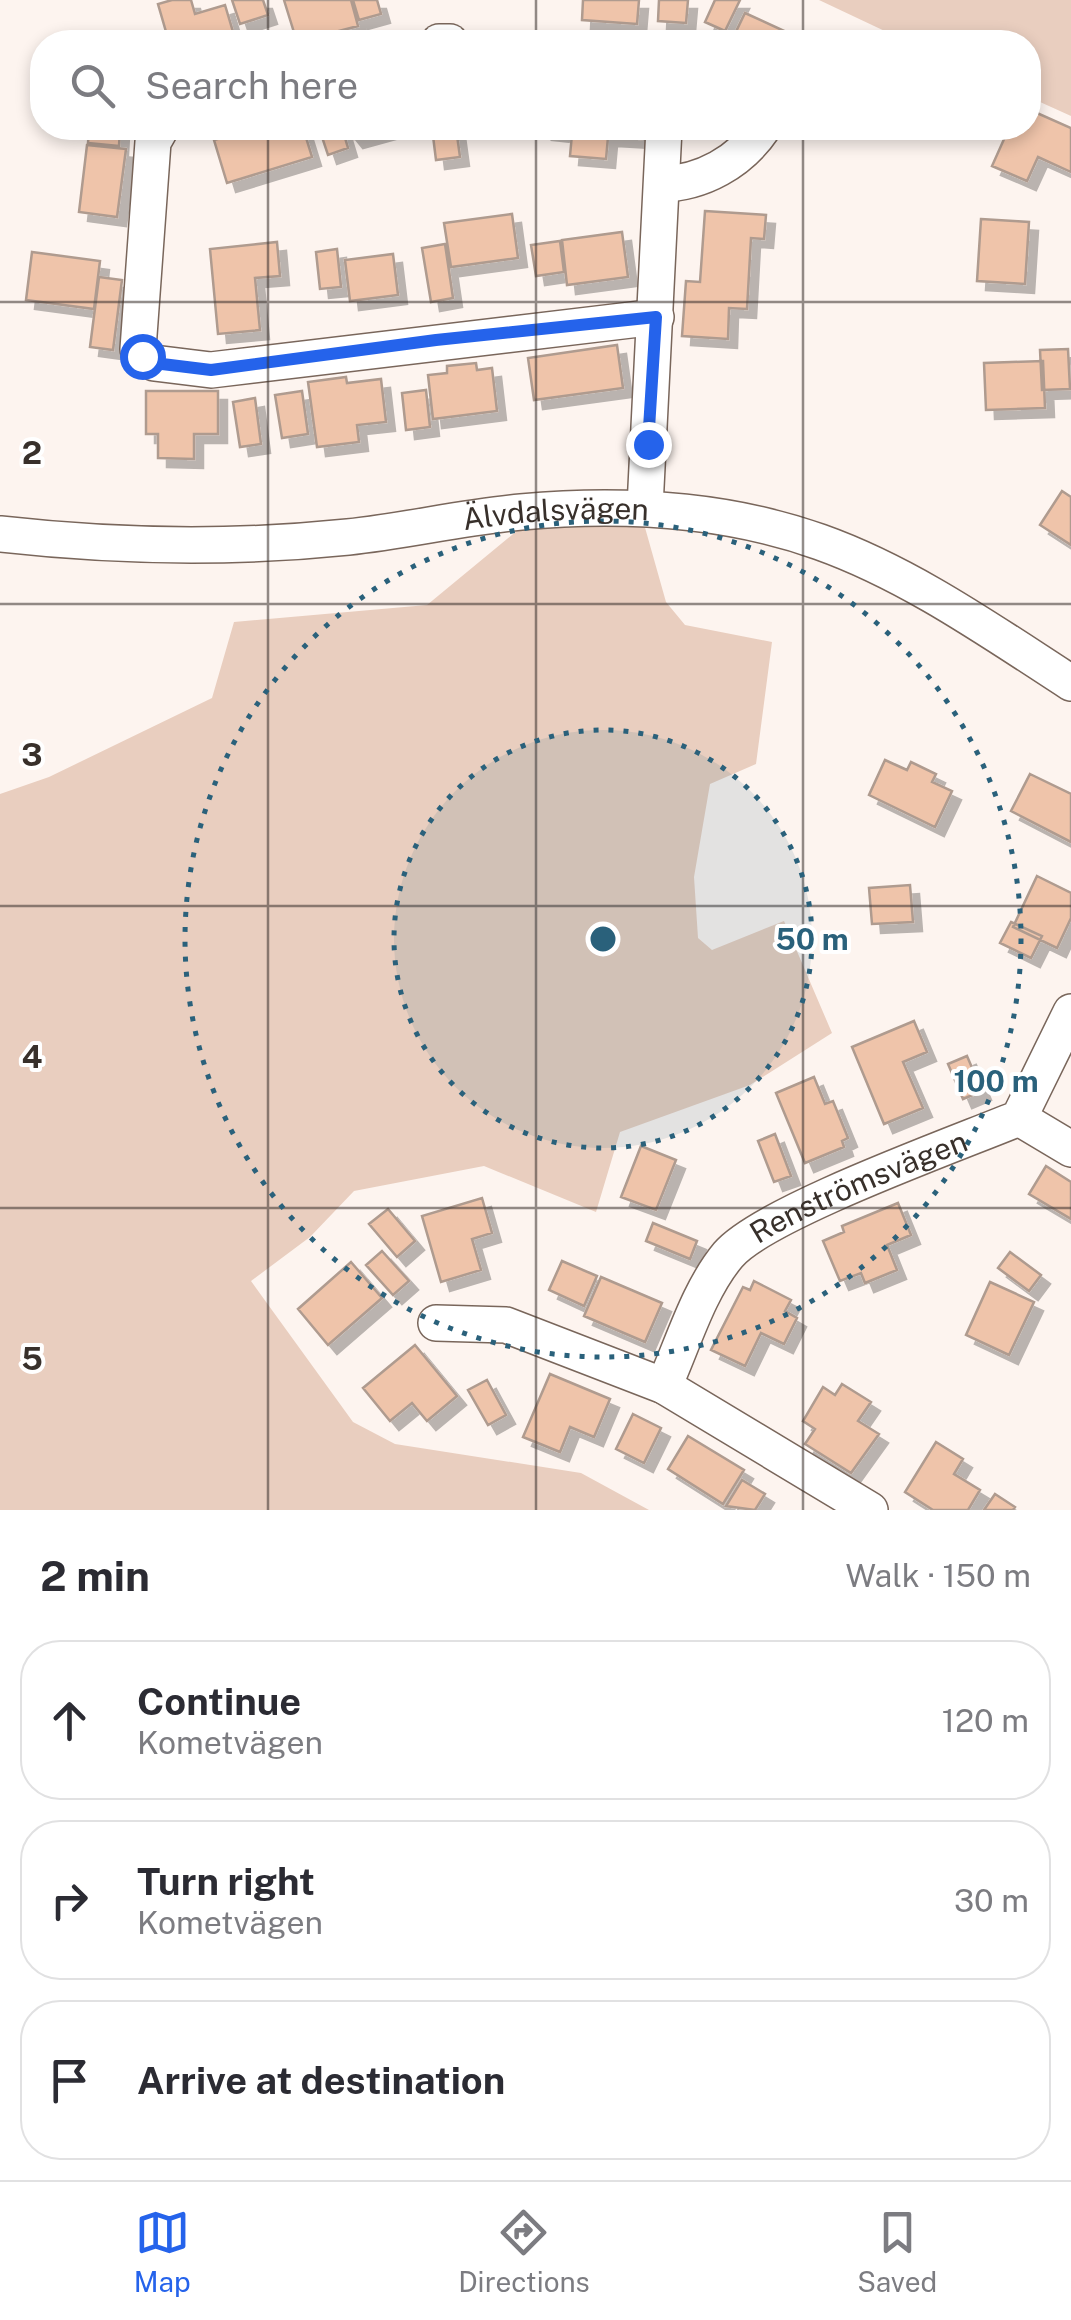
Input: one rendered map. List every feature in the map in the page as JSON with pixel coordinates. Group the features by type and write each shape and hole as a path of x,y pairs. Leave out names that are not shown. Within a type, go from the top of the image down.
{"street":[{"path":"154,140 138,349 154,363 211,370 436,340 656,317"},
{"path":"645,506 664,140"},
{"path":"662,184 685,183 720,168 750,140"},
{"name":"Älvdalsvägen","path":"0,534 93,544 174,546 347,537 520,512 645,506 745,521 821,542 919,588 1071,683"},
{"path":"1071,1012 1020,1118 1071,1148"},
{"name":"Renströmsvägen","path":"664,1386 712,1280 730,1252 769,1224 1020,1118"},
{"path":"436,1323 506,1325 664,1386 870,1510"}],"shaded area":[{"path":"819,0 1071,0 1071,116 1041,102 1041,30 883,30"},
{"path":"644,524 666,602 685,625 772,642 756,764 710,784 694,877 698,938 712,950 784,921 832,1033 750,1085 620,1132 596,1212 484,1166 354,1191 310,1237 251,1281 353,1422 395,1444 581,1473 649,1510 0,1510 0,794 49,777 212,698 234,622 427,605 518,530"}],"building":[{"path":"191,0 195,14 225,5 232,30 166,30 158,4"},
{"path":"232,0 263,0 268,15 240,24"},
{"path":"284,0 351,0 358,26 343,30 293,30"},
{"path":"353,0 377,0 381,14 359,20"},
{"path":"583,0 639,0 637,24 582,20"},
{"path":"659,0 688,0 686,23 658,21"},
{"path":"715,0 740,0 725,30 705,22"},
{"path":"745,13 782,30 737,30"},
{"path":"1041,115 1071,128 1071,172 1038,157 1027,181 992,166 1004,140 1041,140"},
{"path":"88,140 119,140 119,146"},
{"path":"214,140 307,140 312,157 227,183"},
{"path":"323,140 346,140 348,148 328,155"},
{"path":"434,140 458,140 460,157 436,160"},
{"path":"571,140 608,140 606,159 570,156"},
{"path":"87,145 126,149 117,217 79,212"},
{"path":"705,211 766,215 764,239 751,238 747,309 729,308 728,339 682,336 686,281 700,282"},
{"path":"512,214 518,258 451,267 444,223"},
{"path":"981,219 1029,222 1025,284 977,281"},
{"path":"622,232 628,277 567,285 562,240"},
{"path":"560,241 564,272 536,276 531,245"},
{"path":"277,242 280,276 255,278 260,330 218,334 210,249"},
{"path":"445,244 453,298 431,302 422,248"},
{"path":"337,249 341,287 320,289 316,252"},
{"path":"32,252 100,261 94,309 26,300"},
{"path":"393,254 398,295 350,301 345,260"},
{"path":"99,277 122,280 113,350 90,347"},
{"path":"617,345 623,388 534,400 528,358"},
{"path":"1068,349 1070,389 1042,390 1040,350"},
{"path":"1043,361 1045,408 986,410 984,363"},
{"path":"476,363 477,370 492,368 497,411 433,419 428,375 447,373 447,366"},
{"path":"346,377 347,383 381,379 386,422 357,425 359,442 317,447 308,382"},
{"path":"426,390 430,427 406,430 402,393"},
{"path":"146,391 218,391 218,434 194,434 194,459 158,458 158,434 146,434"},
{"path":"302,391 308,434 282,438 275,395"},
{"path":"255,398 261,444 240,447 233,402"},
{"path":"1062,491 1071,497 1071,545 1040,525"},
{"path":"885,760 907,770 911,762 936,774 932,782 952,791 935,827 869,795"},
{"path":"1030,774 1071,794 1071,842 1011,811"},
{"path":"1037,876 1071,893 1071,918 1057,948 1013,927"},
{"path":"910,885 913,922 872,924 869,888"},
{"path":"1011,922 1042,936 1031,958 1000,943"},
{"path":"914,1021 927,1052 903,1062 923,1108 884,1124 852,1047"},
{"path":"967,1056 982,1091 963,1099 948,1064"},
{"path":"814,1077 825,1104 833,1101 848,1138 842,1141 844,1147 805,1163 776,1093"},
{"path":"775,1134 791,1176 774,1182 758,1141"},
{"path":"641,1146 676,1160 656,1210 621,1197"},
{"path":"1046,1166 1071,1182 1071,1219 1029,1194"},
{"path":"482,1198 492,1233 472,1239 481,1270 441,1282 422,1216"},
{"path":"898,1203 911,1235 887,1245 897,1270 865,1283 861,1273 840,1281 823,1241 844,1232 842,1226"},
{"path":"388,1209 415,1241 397,1257 369,1224"},
{"path":"653,1223 697,1241 690,1259 646,1241"},
{"path":"382,1251 409,1281 393,1295 366,1265"},
{"path":"1010,1252 1041,1275 1029,1291 998,1268"},
{"path":"562,1261 597,1276 584,1306 549,1290"},
{"path":"351,1262 382,1298 328,1345 298,1309"},
{"path":"601,1277 662,1303 645,1342 584,1316"},
{"path":"754,1281 791,1300 785,1311 797,1318 784,1344 761,1333 745,1366 711,1350 743,1287 750,1290"},
{"path":"990,1282 1034,1302 1009,1355 966,1335"},
{"path":"415,1345 457,1396 427,1421 412,1403 390,1421 363,1388"},
{"path":"550,1374 610,1399 594,1437 570,1427 560,1452 523,1437"},
{"path":"487,1380 506,1415 488,1425 468,1390"},
{"path":"842,1384 871,1402 858,1421 879,1434 851,1473 805,1444 815,1429 803,1421 823,1387 835,1395"},
{"path":"633,1414 661,1428 644,1463 616,1449"},
{"path":"688,1436 744,1470 723,1504 668,1469"},
{"path":"936,1442 963,1459 954,1474 980,1490 968,1510 933,1510 905,1492"},
{"path":"742,1480 765,1494 755,1510 726,1506"},
{"path":"995,1494 1015,1507 1013,1510 984,1510"}],"route":[{"path":"142,356 154,363 211,370 436,340 656,317 648,444"}]}
